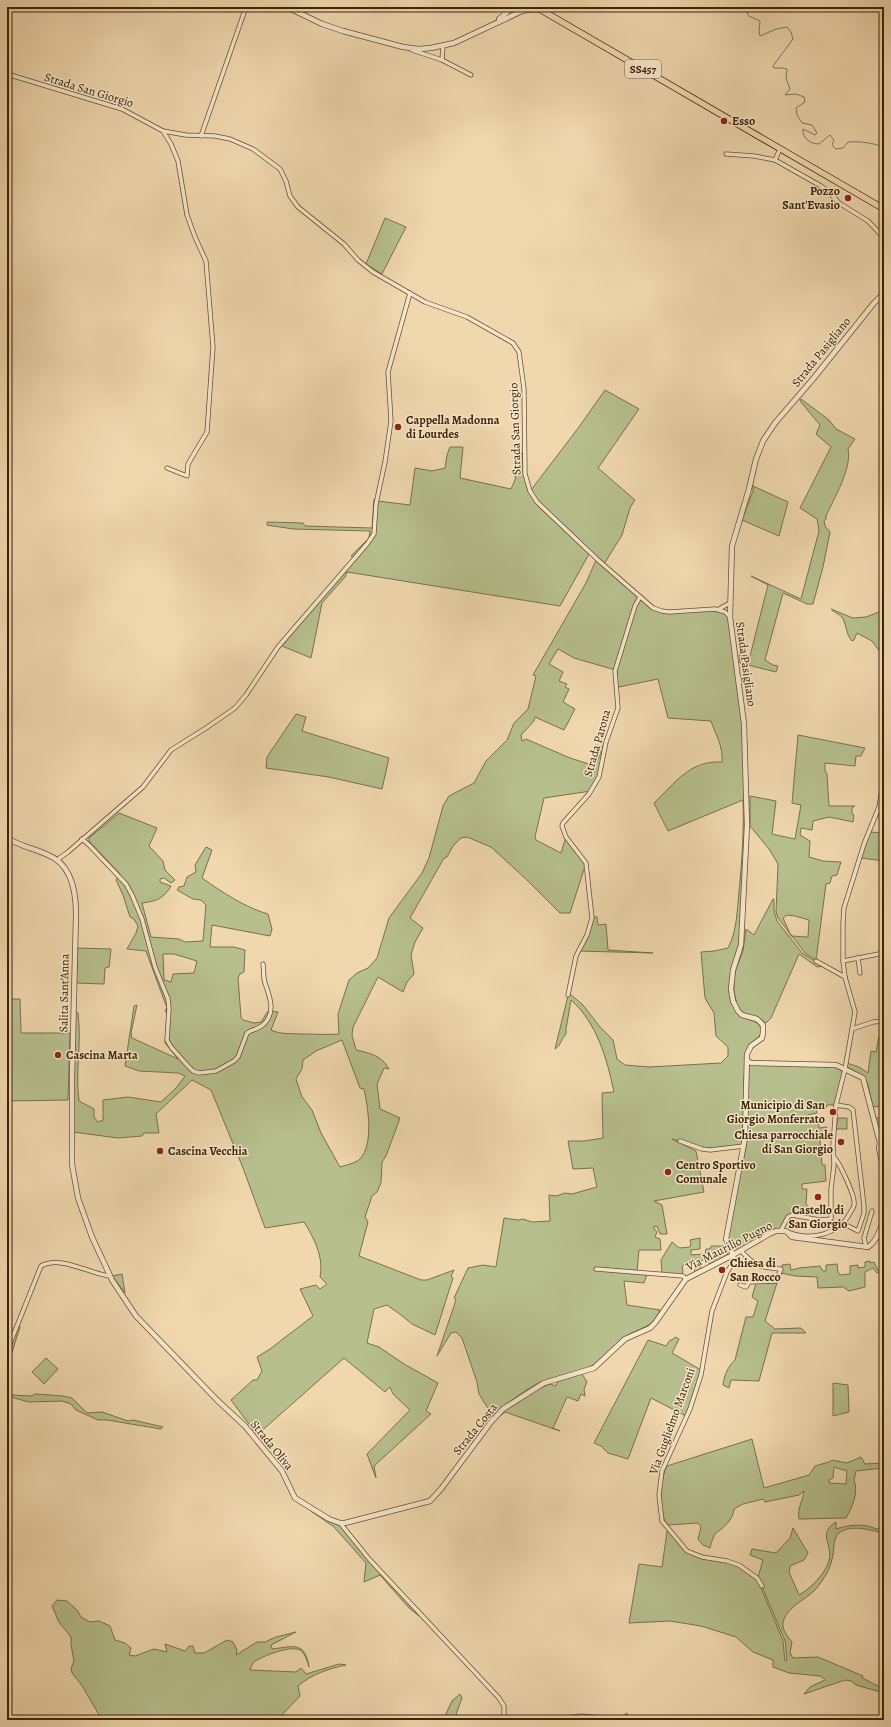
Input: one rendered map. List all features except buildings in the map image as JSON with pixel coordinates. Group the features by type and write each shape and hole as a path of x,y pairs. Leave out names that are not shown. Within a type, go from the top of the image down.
{"main road":[{"name":"SS457","path":"539,8 884,209"}],"street":[{"path":"200,136 246,7"},
{"path":"287,7 322,24 403,47 442,60 471,75"},
{"path":"504,15 506,7"},
{"path":"495,23 513,7"},
{"path":"403,47 419,48 443,46 454,43 522,9 539,8"},
{"path":"442,60 443,46"},
{"name":"Strada San Giorgio","path":"7,74 122,109 163,131 193,136 215,136 239,142 269,160 280,169 284,175 290,196 298,208 344,244 358,260 373,272 435,307 467,317 516,345 519,352 524,389 525,474 530,491 537,502 548,514 653,608 662,611 719,609 730,603"},
{"path":"163,131 171,144 178,161 187,215 206,261 212,347 207,432 188,464 186,476 188,482"},
{"path":"775,160 780,148"},
{"path":"726,154 754,156 775,160 821,186 839,203 868,221 884,238"},
{"path":"57,860 143,787 171,750 235,708 246,695 278,647 374,534 376,504 385,462 391,412 388,372 410,293"},
{"name":"Strada Pasigliano","path":"733,1255 726,1239 744,1146 748,1050 762,1038 764,1028 757,1019 742,1015 738,1011 733,1001 731,989 732,976 741,945 748,825 744,724 730,617 731,558 734,536 749,489 756,459 763,441 775,423 814,378 874,303 884,293"},
{"path":"167,468 186,476"},
{"name":"Strada Parona","path":"568,995 576,956 587,935 592,918 586,863 566,836 562,826 589,794 599,777 606,742 618,708 615,671 635,606 640,597"},
{"path":"719,609 730,617"},
{"path":"783,1231 788,1217 792,1215 820,1220 831,1219 831,1189 836,1105 845,1069 855,1008 845,977 844,908 864,844 879,807 884,777"},
{"name":"Salita Sant'Anna","path":"7,838 18,845 46,854 57,860 66,870 73,887 76,903 71,1134 73,1174 83,1214 111,1278"},
{"path":"82,840 89,845 126,884 132,895 142,919 155,967 168,999 169,1009 167,1040 191,1070 199,1073 216,1071 234,1061 238,1057 247,1033 259,1028 266,1022 271,1005 263,976 263,964"},
{"path":"844,961 884,953"},
{"path":"858,958 860,973"},
{"path":"816,961 845,977"},
{"path":"852,1029 873,1022 884,1021"},
{"path":"748,1061 751,1063 836,1065 863,1078 880,1143 884,1150"},
{"path":"836,1105 849,1107 853,1110 864,1213 858,1231 844,1224"},
{"path":"680,1141 702,1149 710,1150 744,1146"},
{"path":"880,1143 879,1148 884,1171"},
{"path":"783,1231 801,1236 827,1234 844,1224 854,1205 852,1190 847,1183 842,1168 834,1157"},
{"path":"867,1247 864,1238 872,1211"},
{"path":"783,1231 792,1237 867,1247 873,1243 882,1228 884,1218"},
{"name":"Via Maurilio Pugno","path":"625,1339 650,1328 686,1279 741,1251 769,1234 783,1231"},
{"path":"740,1285 746,1287 749,1282 776,1281 781,1269 758,1266 741,1251"},
{"name":"Via Guglielmo Marconi","path":"733,1255 735,1260 727,1272 712,1311 701,1375 690,1409 662,1472 659,1496 662,1520 687,1551 702,1557 727,1561 739,1565 757,1578 762,1586"},
{"path":"7,1351 41,1266 46,1264 65,1264 111,1278"},
{"name":"Via Maurilio Pugno","path":"596,1269 683,1276 686,1279"},
{"name":"Strada Oliva","path":"111,1278 128,1306 148,1330 218,1401 245,1426 282,1471 295,1498 329,1519 340,1523 370,1560 492,1690 503,1703 504,1720"},
{"name":"Strada Costa","path":"340,1523 430,1501 500,1411 544,1383 594,1368 625,1339"}],"green space":[{"path":"385,218 406,227 382,274 366,264"},
{"path":"605,390 639,409 598,468 635,500 630,508 622,535 604,564 537,501 531,490"},
{"path":"801,399 829,420 836,429 855,439 848,449 849,457 845,474 824,521 825,526 830,532 823,567 813,604 807,604 783,593 765,660 778,666 776,672 740,663 739,655 750,656 768,585 751,576 801,599 819,531 817,519 800,508 831,447 816,434 820,425 800,401"},
{"path":"450,447 463,447 460,478 511,489 515,480 518,451 522,453 526,482 535,502 589,554 560,606 347,572 345,577 322,603 311,658 282,646 355,559 351,556 369,538 370,531 293,529 267,525 267,522 303,523 305,526 372,528 374,499 378,501 410,505 415,468 432,471 445,468"},
{"path":"753,486 788,502 779,536 742,520 753,491"},
{"path":"596,560 653,610 662,613 716,610 730,619 743,725 746,825 739,945 733,967 731,998 744,1018 758,1024 762,1032 759,1037 748,1047 746,1052 742,1145 716,1150 697,1147 694,1144 672,1139 696,1151 704,1192 654,1201 662,1205 667,1234 660,1234 657,1226 653,1227 657,1232 655,1237 660,1239 661,1250 639,1250 637,1272 647,1274 644,1283 624,1281 627,1305 660,1310 653,1321 645,1327 625,1337 598,1362 587,1368 537,1384 524,1391 492,1415 479,1394 477,1382 462,1338 456,1332 451,1333 437,1356 456,1300 454,1298 468,1268 483,1265 496,1267 504,1218 518,1220 523,1219 532,1222 550,1221 549,1195 556,1196 565,1193 572,1194 597,1187 593,1168 573,1169 568,1141 584,1141 603,1138 602,1093 614,1092 600,1042 588,1019 571,1000 566,1034 555,1049 568,996 570,994 583,1005 600,1027 613,1040 617,1059 625,1065 649,1067 721,1063 728,1056 728,1047 716,1036 714,1013 705,998 701,952 728,948 735,928 741,869 743,800 668,831 654,803 676,781 692,769 711,762 722,762 720,746 711,721 668,718 658,679 619,687 617,686 617,668 612,669 574,658 558,649 549,664 563,672 559,681 567,684 565,687 569,689 563,702 575,709 564,730 535,717 534,721 521,735 522,741 526,739 570,758 595,766 601,752 596,745 605,747 602,767 591,791 544,798 535,837 536,840 561,853 566,837 586,863 570,913 560,913 491,847 467,837 461,838 453,846 447,857 444,858 410,918 423,928 415,942 411,955 414,974 407,982 403,992 378,977 353,1027 352,1035 356,1050 379,1058 389,1069 384,1068 377,1084 380,1109 400,1118 386,1156 382,1162 381,1183 377,1192 372,1196 365,1217 368,1222 359,1256 421,1280 427,1280 454,1270 451,1276 453,1278 435,1335 412,1324 387,1305 374,1309 367,1343 379,1347 404,1364 438,1383 426,1411 431,1414 374,1466 376,1478 367,1454 410,1410 393,1394 390,1387 385,1392 344,1358 257,1435 231,1400 253,1380 257,1380 262,1371 257,1357 270,1349 313,1316 300,1289 316,1285 320,1289 327,1284 320,1277 321,1262 315,1241 304,1222 265,1228 243,1168 211,1090 192,1080 156,1114 159,1133 144,1133 142,1136 118,1138 73,1132 75,1011 78,1013 79,1024 79,1101 94,1109 94,1117 98,1122 103,1120 103,1100 128,1097 161,1102 176,1088 185,1076 178,1073 139,1071 125,1066 134,1006 137,1005 131,1033 132,1038 178,1059 165,1043 167,1014 165,1010 167,1008 146,951 127,949 136,933 138,926 134,919 130,917 123,895 116,880 120,874 89,841 89,838 119,813 157,828 149,846 163,861 165,870 175,880 171,883 164,878 160,879 160,882 171,886 159,899 142,903 151,937 179,939 185,942 203,941 206,905 201,900 193,899 177,890 179,887 184,886 187,877 196,872 195,865 206,847 212,850 202,878 225,894 268,914 272,929 270,936 212,925 210,947 234,947 245,950 244,972 240,974 238,978 241,1017 243,1020 254,1023 261,1022 268,1011 278,1012 271,1030 275,1032 287,1034 339,1034 338,1014 349,980 357,973 368,968 377,958 389,918 422,873 429,858 443,806 449,796 474,783 486,761 507,740 514,723 528,709 536,676 533,675 586,583","holes":["163,954 174,954 197,961 194,973 173,974 171,982 164,980","342,1040 360,1088 364,1089 369,1125 367,1144 360,1159 340,1167 321,1133 312,1110 302,1097 296,1079 302,1069 303,1060 316,1051"]},
{"path":"831,609 853,618 866,617 884,610 884,657 872,641 857,633 852,641 842,617"},
{"path":"296,714 306,717 302,731 389,758 382,789 329,777 266,768 267,757"},
{"path":"798,735 865,748 861,756 856,756 855,766 825,763 829,806 855,806 852,808 852,814 854,815 853,822 829,817 813,821 812,830 801,828 800,835 810,841 809,857 823,861 841,862 837,875 832,876 830,883 826,884 816,960 805,953 792,936 808,937 809,920 787,915 783,918 790,933 778,918 776,912 778,864 769,849 750,826 750,796 776,801 772,834 795,839 801,805 792,803"},
{"path":"870,832 884,833 884,861 861,858"},
{"path":"773,899 777,921 802,953 823,966 817,967 799,954 771,1018 766,1023 758,1017 746,1015 741,1011 737,1004 734,992 734,978 743,951 746,929 754,935"},
{"path":"593,917 597,917 598,925 606,924 608,950 653,953 579,951"},
{"path":"78,948 111,949 109,967 105,968 104,984 76,983"},
{"path":"7,999 20,999 21,1033 70,1033 68,1100 7,1101"},
{"path":"884,1035 884,1106 873,1107 867,1082 860,1075 846,1067 847,1063 859,1067 868,1073 871,1051 876,1052 879,1036"},
{"path":"752,1064 836,1067 843,1072 835,1105 827,1105 826,1108 816,1110 817,1113 808,1115 807,1123 818,1119 819,1128 827,1127 820,1141 822,1165 825,1165 826,1181 802,1184 802,1189 807,1189 806,1204 812,1211 801,1210 800,1215 789,1215 780,1230 740,1250 731,1245 728,1235 747,1141 748,1068"},
{"path":"838,1118 847,1118 847,1129 836,1129"},
{"path":"875,1118 884,1118 884,1140 880,1137"},
{"path":"700,1238 700,1249 691,1250 691,1255 705,1254 706,1249 710,1249 711,1246 726,1246 729,1251 726,1257 710,1265 706,1258 700,1262 701,1269 695,1272 692,1262 686,1262 682,1267 682,1275 662,1273 661,1260 672,1242 679,1248 690,1247 690,1240"},
{"path":"870,1261 870,1263 874,1262 879,1272 877,1273 873,1268 865,1272 865,1287 849,1291 843,1287 818,1288 817,1277 795,1276 781,1273 782,1265 790,1264 791,1270 820,1266 823,1271 826,1271 826,1265 837,1264 840,1275 850,1274 850,1266 858,1265 858,1268 865,1267 865,1262"},
{"path":"122,1274 125,1293 112,1276"},
{"path":"756,1283 777,1283 765,1321 775,1329 801,1328 806,1333 772,1333 759,1381 731,1380 729,1388 723,1385 724,1378 728,1368 735,1360 746,1317 753,1317 758,1301 752,1297"},
{"path":"19,1324 20,1327 7,1368 7,1357"},
{"path":"675,1337 679,1339 672,1353 701,1370 686,1416 651,1398 628,1459 608,1453 601,1446 594,1443 648,1340 666,1346 670,1340"},
{"path":"46,1358 58,1369 44,1384 32,1372"},
{"path":"582,1374 587,1382 584,1389 585,1396 581,1394 578,1401 567,1397 553,1428 560,1431 505,1412 496,1419 513,1404 537,1390 550,1384 556,1386 558,1381"},
{"path":"833,1383 848,1385 849,1412 833,1416"},
{"path":"7,1391 12,1395 32,1396 35,1394 72,1398 87,1413 102,1412 128,1421 133,1420 163,1427 161,1429 107,1420 98,1420 76,1410 71,1404 62,1401 29,1402 7,1396"},
{"path":"752,1439 764,1488 809,1475 815,1466 832,1460 847,1463 861,1457 865,1464 884,1463 884,1468 856,1471 854,1480 856,1490 855,1495 846,1518 799,1519 799,1512 804,1491 799,1495 765,1502 763,1499 743,1504 734,1509 730,1520 715,1534 710,1548 703,1545 698,1539 701,1527 698,1523 668,1525 665,1520 661,1505 661,1487 667,1466","holes":["834,1467 847,1470 846,1484 829,1483 829,1480 833,1478"]},
{"path":"311,1511 339,1525 419,1616 409,1608 380,1575 364,1582 366,1563 334,1527"},
{"path":"836,1522 836,1529 856,1525 876,1529 884,1527 884,1535 883,1533 861,1528 844,1530 839,1533 835,1538 831,1565 827,1573 814,1591 787,1613 784,1618 783,1628 792,1642 790,1653 793,1658 818,1657 863,1676 862,1678 884,1689 884,1693 856,1685 851,1681 845,1680 804,1694 810,1687 825,1680 821,1676 789,1673 773,1667 773,1660 753,1652 736,1637 701,1626 670,1621 629,1623 639,1564 662,1567 668,1525 687,1550 701,1558 735,1564 757,1578 783,1641 785,1661 787,1660 785,1641 758,1577 763,1560 750,1555 752,1549 776,1553 790,1538 793,1528 808,1553 804,1560 790,1566 789,1572 799,1595 817,1581 827,1566 830,1555 826,1535 830,1526"},
{"path":"57,1600 67,1601 77,1610 81,1617 90,1622 99,1621 110,1626 115,1640 125,1643 131,1648 129,1655 135,1656 154,1649 167,1652 165,1644 185,1651 189,1646 193,1646 195,1653 204,1653 227,1640 233,1642 237,1650 236,1655 257,1642 265,1642 276,1637 296,1632 271,1645 272,1649 296,1647 301,1649 307,1658 309,1667 306,1657 302,1651 290,1649 270,1654 258,1660 253,1663 250,1670 296,1672 301,1668 306,1674 339,1664 346,1665 320,1672 298,1686 300,1696 277,1720 102,1720 81,1684 72,1673 71,1668 74,1661 71,1637 59,1622 52,1606"},
{"path":"460,1694 462,1698 454,1720 435,1720 434,1717 438,1719 445,1716 452,1701"},
{"path":"627,1713 627,1718 662,1720 562,1719 562,1716 581,1714 621,1717"}],"waterway":[{"path":"720,7 727,7"},
{"path":"744,7 749,16 760,21 760,36 776,29 787,27 791,32 793,39 773,66 774,68 787,69 786,78 790,89 785,95 796,94 804,97 805,102 796,108 797,115 802,123 812,125 817,133 815,135 803,129 805,138 813,143 819,144 830,135 834,140 832,145 836,149 843,148 848,142 875,144 884,147"}],"place":[{"name":"Esso","path":"724,121"},
{"name":"Pozzo Sant'Evasio","path":"848,198"},
{"name":"Cappella Madonna di Lourdes","path":"398,427"},
{"name":"Cascina Marta","path":"58,1055"},
{"name":"Municipio di San Giorgio Monferrato","path":"833,1112"},
{"name":"Chiesa parrocchiale di San Giorgio","path":"841,1142"},
{"name":"Cascina Vecchia","path":"160,1151"},
{"name":"Centro Sportivo Comunale","path":"668,1172"},
{"name":"Castello di San Giorgio","path":"818,1197"},
{"name":"Chiesa di San Rocco","path":"722,1270"}]}
